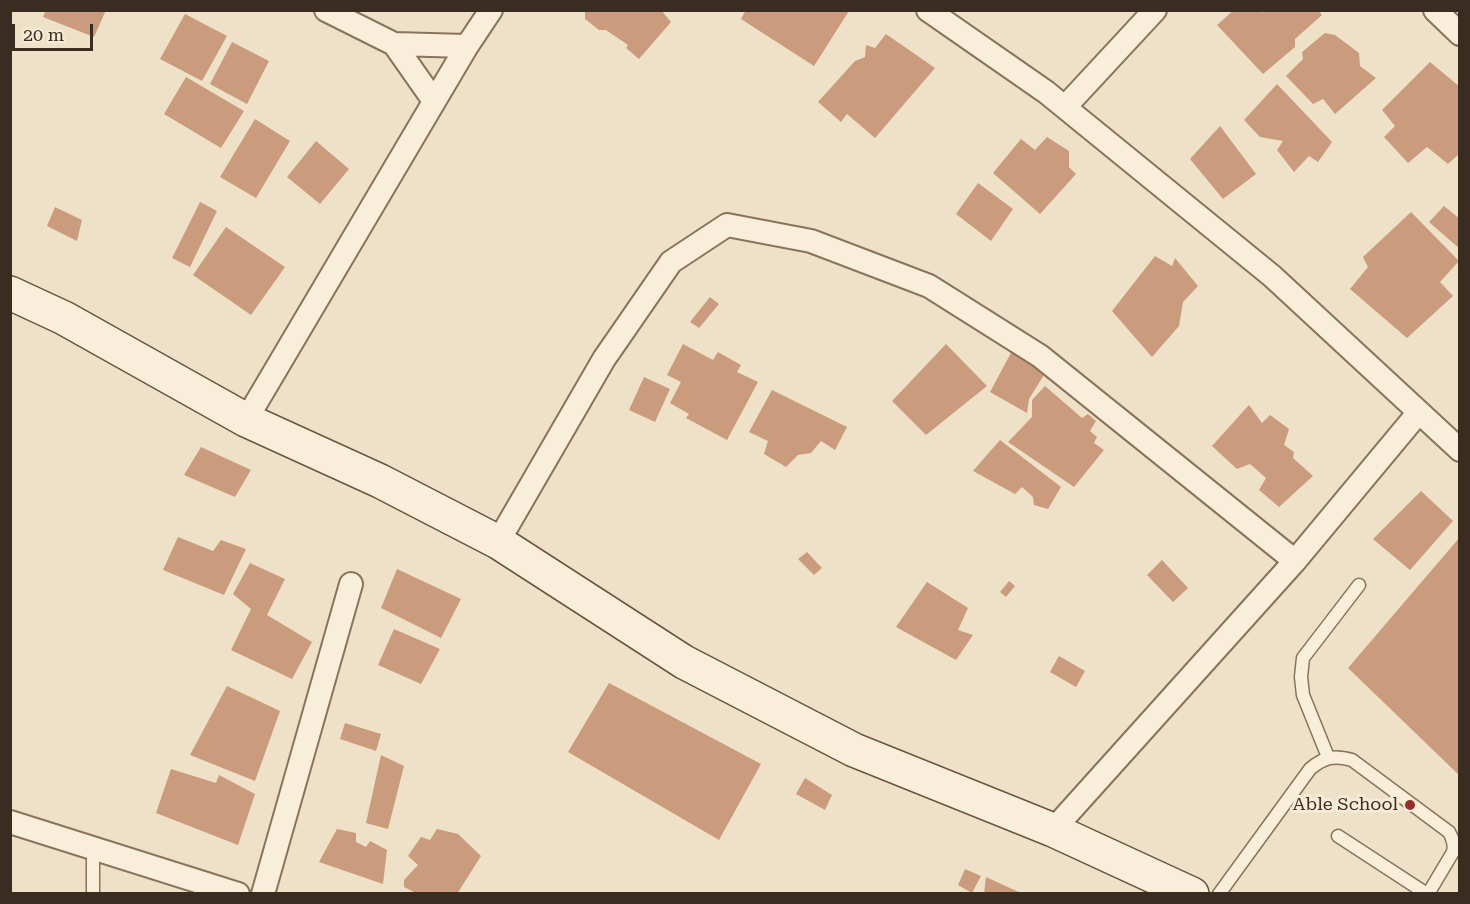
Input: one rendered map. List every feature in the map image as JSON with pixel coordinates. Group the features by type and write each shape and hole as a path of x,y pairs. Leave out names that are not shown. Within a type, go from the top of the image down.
{"street":[{"path":"326,10 394,44 467,46"},
{"path":"246,420 434,101 491,10"},
{"path":"928,10 1046,92 1272,276 1460,450"},
{"path":"1065,107 1155,10"},
{"path":"1435,10 1460,34"},
{"path":"394,44 434,101"},
{"path":"498,542 604,359 671,262 727,225 811,241 929,286 1040,356 1294,561"},
{"path":"10,292 64,318 246,420 380,481 498,542 684,662 854,750 1053,830 1192,894"},
{"path":"1053,830 1294,561 1419,412"},
{"path":"263,894 351,584"},
{"path":"10,822 238,894"}],"lane":[{"path":"1329,757 1303,695 1301,677 1303,658 1359,585"},
{"path":"1219,894 1310,770 1319,761 1329,757 1340,756 1352,760 1449,832 1454,847 1428,894 1338,836"},
{"path":"93,848 93,894"}],"building":[{"path":"46,10 106,10 94,37 43,17"},
{"path":"585,10 661,10 671,22 639,59 626,48 628,45 606,30 599,30 585,19"},
{"path":"746,10 849,11 814,66 741,19"},
{"path":"1234,10 1260,10 1263,13 1264,10 1318,10 1322,15 1295,39 1295,47 1263,74 1217,25"},
{"path":"185,14 227,36 202,81 160,59"},
{"path":"1325,33 1335,35 1359,53 1360,66 1376,78 1335,114 1323,99 1313,104 1286,76 1303,59 1302,52"},
{"path":"886,34 935,68 875,138 847,114 841,122 818,102 855,61 865,57 866,45 875,48"},
{"path":"232,42 269,61 247,104 210,84"},
{"path":"1430,62 1460,87 1460,153 1448,164 1427,147 1408,163 1384,137 1395,126 1382,110"},
{"path":"186,77 244,111 221,148 164,114"},
{"path":"1277,84 1332,142 1318,162 1309,156 1294,172 1277,150 1283,141 1260,137 1244,120"},
{"path":"255,119 290,141 256,198 220,177"},
{"path":"1220,126 1256,174 1223,199 1190,159"},
{"path":"1047,137 1069,151 1069,167 1076,174 1040,214 993,173 1021,139 1035,150"},
{"path":"316,141 349,169 320,204 287,177"},
{"path":"978,183 1013,209 991,241 956,214"},
{"path":"200,202 217,211 190,267 172,258"},
{"path":"1444,206 1460,219 1460,249 1429,222"},
{"path":"55,207 82,220 77,241 47,226"},
{"path":"1411,212 1459,261 1440,282 1453,296 1407,338 1350,289 1368,267 1363,257"},
{"path":"226,227 285,267 251,315 193,275"},
{"path":"1155,256 1172,266 1175,258 1198,286 1183,302 1179,326 1152,357 1112,311"},
{"path":"710,297 719,304 699,328 690,322"},
{"path":"683,344 713,360 718,352 741,365 737,372 758,382 727,440 686,418 689,414 670,403 681,382 667,375"},
{"path":"946,344 987,386 926,435 892,401"},
{"path":"1012,351 1047,370 1029,399 1027,413 990,392"},
{"path":"644,377 670,389 655,422 629,410"},
{"path":"1045,386 1082,418 1088,414 1096,421 1090,431 1097,437 1094,443 1104,450 1074,487 1008,442 1032,417 1032,400"},
{"path":"772,390 847,427 835,450 821,441 811,453 798,455 786,467 764,454 768,441 749,432"},
{"path":"1249,405 1262,423 1270,415 1289,429 1284,445 1294,452 1293,458 1313,476 1279,507 1259,490 1266,478 1250,464 1237,469 1212,446"},
{"path":"1000,440 1061,487 1048,509 1034,505 1033,497 1022,487 1015,494 973,471"},
{"path":"201,447 251,470 235,497 184,475"},
{"path":"1421,491 1453,521 1410,570 1373,539"},
{"path":"178,537 213,551 221,540 246,549 224,595 163,570"},
{"path":"1460,537 1460,776 1348,668"},
{"path":"807,552 822,568 814,575 798,559"},
{"path":"1162,560 1188,588 1173,602 1147,575"},
{"path":"250,563 285,579 267,615 312,642 292,679 231,650 251,609 233,594"},
{"path":"397,569 461,599 441,638 381,608"},
{"path":"1009,581 1015,586 1006,597 1000,592"},
{"path":"927,582 968,608 958,630 973,635 956,660 896,627"},
{"path":"394,629 440,649 421,684 378,665"},
{"path":"1059,656 1085,671 1076,687 1050,672"},
{"path":"609,683 761,764 719,840 568,752"},
{"path":"227,686 280,711 255,781 190,755"},
{"path":"345,723 381,734 376,751 340,739"},
{"path":"381,755 404,766 388,829 366,823"},
{"path":"171,769 216,783 219,775 255,794 238,845 156,813"},
{"path":"805,778 832,795 825,810 796,794"},
{"path":"337,829 356,833 356,842 366,847 370,841 387,850 383,884 319,862"},
{"path":"437,829 458,834 481,856 457,894 418,894 404,887 404,880 418,865 408,856 421,837 430,840"},
{"path":"965,869 981,876 972,893 958,885"},
{"path":"986,877 1023,894 984,894"}],"place":[{"name":"Able School","path":"1410,805"}]}
